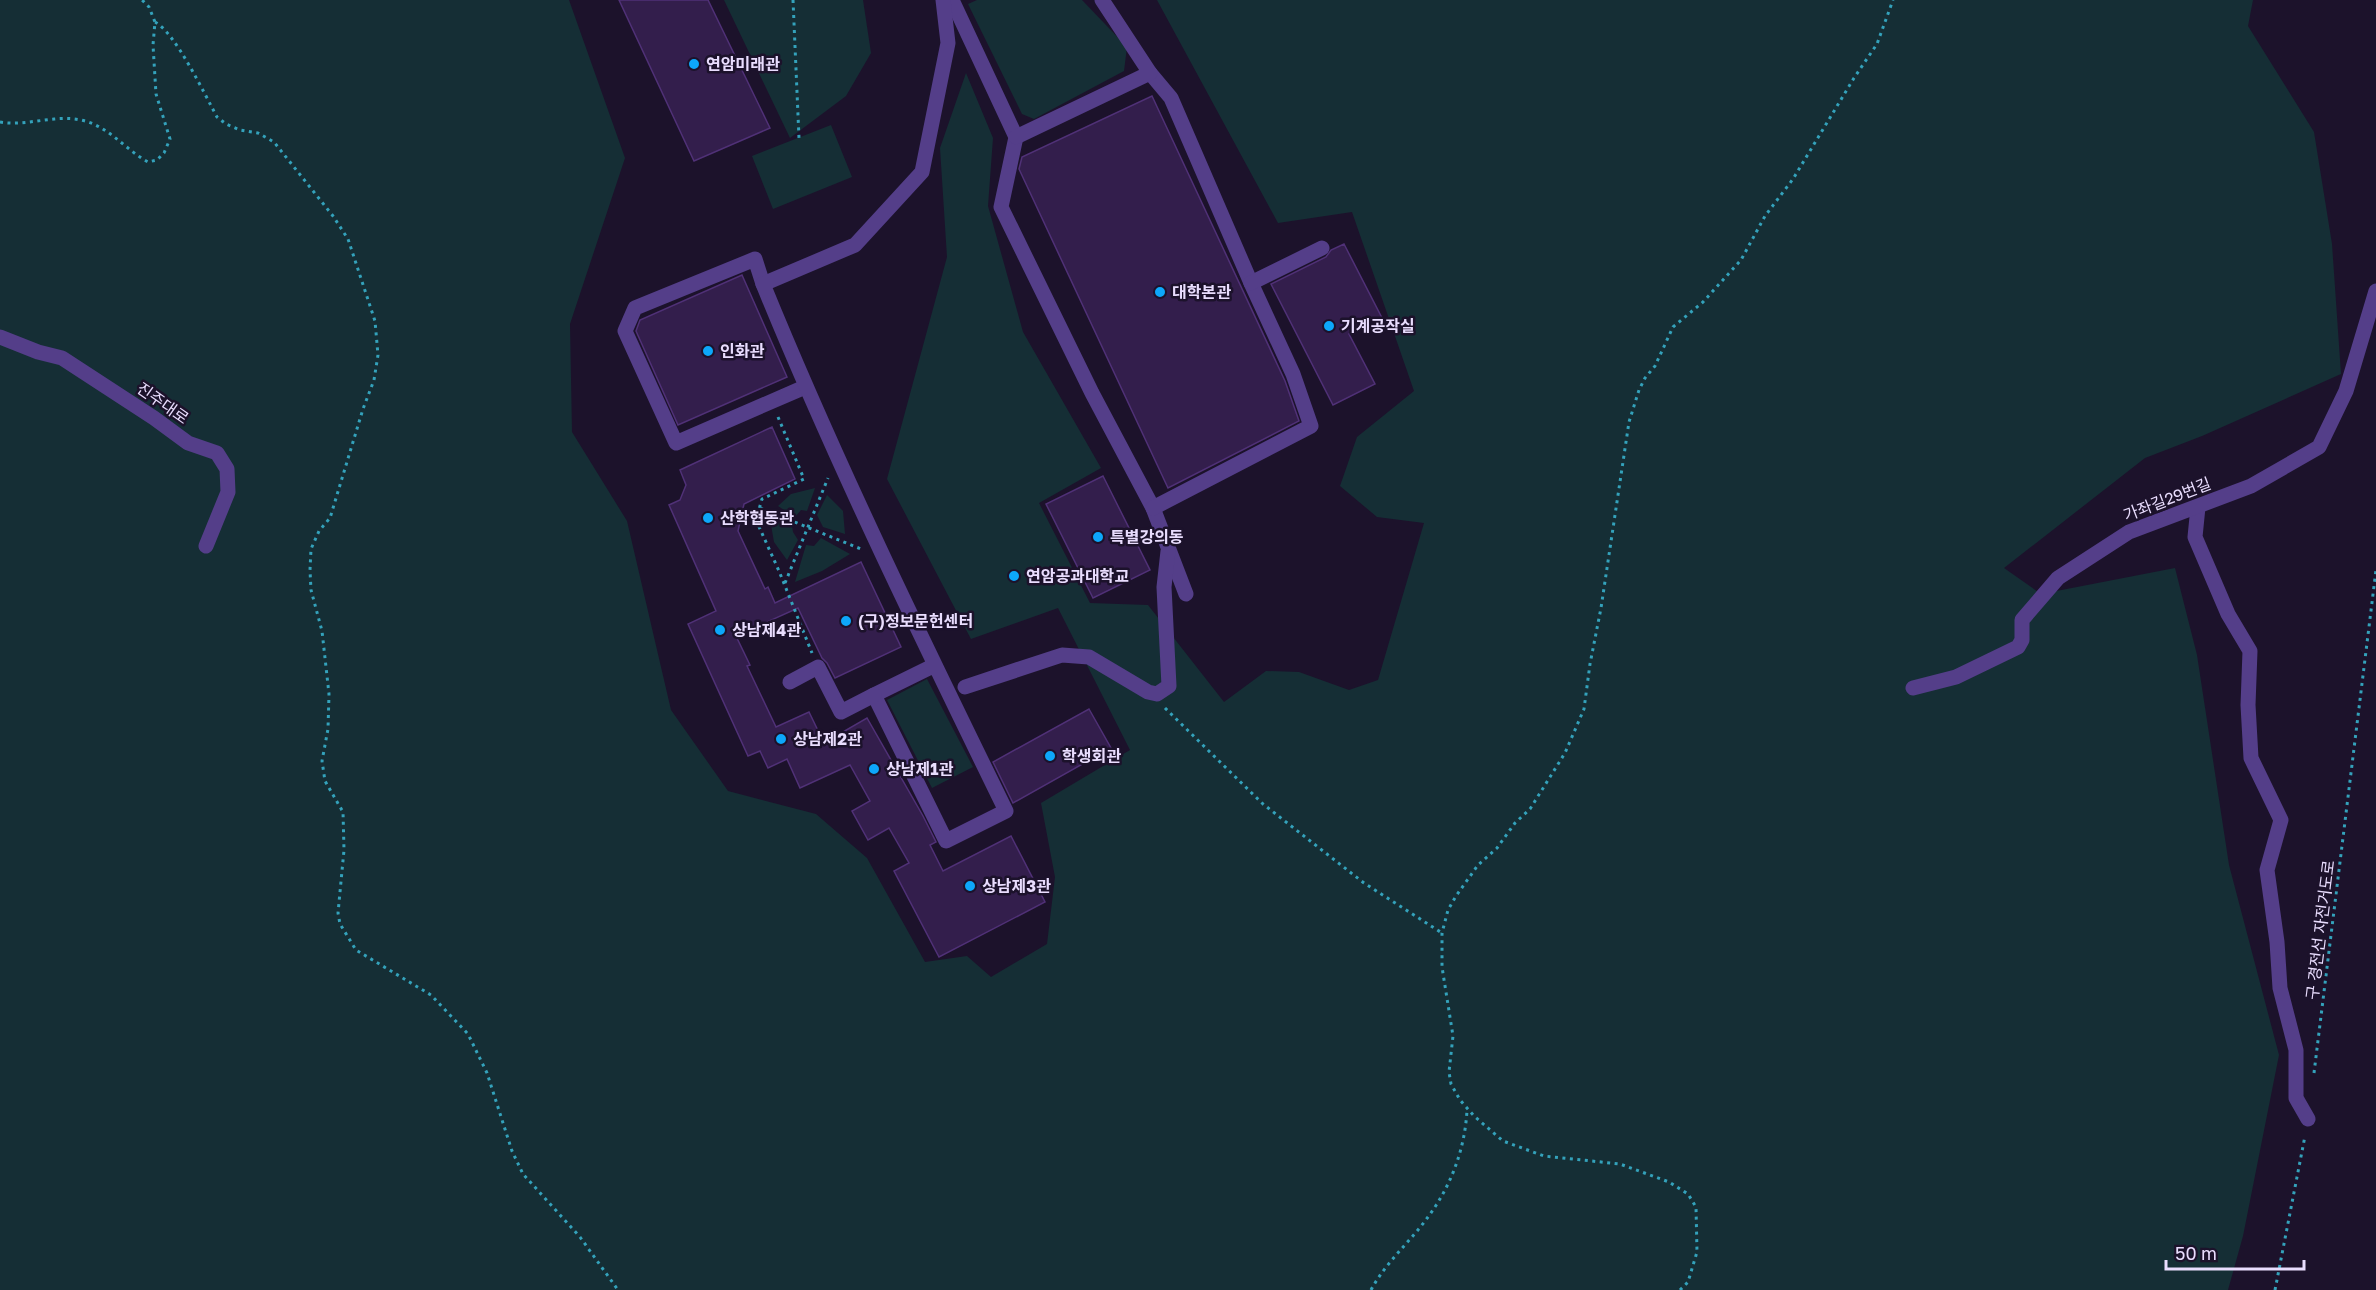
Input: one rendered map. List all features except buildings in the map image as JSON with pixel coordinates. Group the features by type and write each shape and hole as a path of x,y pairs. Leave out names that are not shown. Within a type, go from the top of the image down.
{"street":[{"path":"764,284 855,245 922,172 948,43 943,0"},
{"path":"952,0 1016,137 1001,207 1092,393 1153,508 1186,594"},
{"path":"1102,0 1150,73 1171,98 1293,374 1311,426 1153,508"},
{"path":"1016,137 1150,73"},
{"path":"1251,283 1323,248"},
{"path":"805,387 676,443 625,331 635,308 754,259 805,387 934,665 1006,811 946,841 874,695"},
{"name":"가좌길29번길","path":"1913,688 1956,677 2018,647 2022,640 2022,621 2058,578 2129,532 2251,486 2319,447 2346,391 2376,291"},
{"name":"진주대로","path":"0,337 38,352 62,358 188,443 217,453 227,469 228,492 206,546"},
{"path":"2198,507 2194,537 2228,614 2250,651 2248,705 2251,759 2282,820 2267,870 2277,942 2280,988 2296,1050 2296,1098 2308,1119"},
{"path":"966,687 1062,655 1089,657 1148,692 1157,694 1169,686 1164,587 1169,548"},
{"path":"790,682 818,668 841,712 934,665"}],"path":[{"path":"0,122 11,124 51,119 86,121 99,127 148,162 164,153 170,139 156,94 153,45 155,22 149,7 142,0"},
{"path":"794,0 798,138"},
{"path":"1680,1290 1688,1282 1697,1252 1696,1207 1688,1194 1669,1182 1620,1164 1534,1153 1494,1135 1467,1109 1451,1084 1449,1072 1453,1036 1442,968 1442,933 1448,910 1455,896 1478,865 1497,848 1515,823 1530,808 1566,753 1584,709 1629,422 1639,390 1655,366 1673,327 1703,303 1741,260 1765,216 1793,179 1877,44 1893,0"},
{"path":"155,22 163,26 178,48 217,117 226,124 240,130 258,133 274,142 333,216 348,239 377,331 378,355 374,380 330,518 319,531 311,549 311,590 322,631 329,694 328,729 322,761 325,781 343,812 344,850 338,913 340,924 356,950 431,995 468,1034 488,1073 512,1151 522,1174 580,1237 618,1290"},
{"path":"771,402 804,479 762,499 756,520 818,668"},
{"path":"785,585 837,456"},
{"path":"760,508 885,560"},
{"name":"구 경전선 자전거도로","path":"2314,1074 2376,570"},
{"path":"1157,694 1169,713 1263,804 1364,884 1442,933"},
{"path":"1371,1290 1381,1272 1429,1216 1457,1166 1466,1126 1467,1109"},
{"path":"2275,1290 2308,1119"}],"shaded area":[{"path":"0,0 569,0 625,158 570,324 572,432 627,521 671,710 728,791 816,814 867,858 925,962 967,956 991,977 1047,944 1055,877 1041,803 1130,750 1058,608 971,639 887,479 947,257 940,148 966,73 993,138 988,206 1023,332 1101,468 1039,503 1090,603 1148,605 1224,702 1266,671 1299,672 1349,690 1378,680 1424,523 1377,517 1340,486 1357,437 1414,391 1352,212 1278,223 1157,0 2253,0 2248,26 2314,132 2332,244 2341,374 2202,436 2145,458 2004,568 2041,594 2175,568 2197,655 2229,865 2279,1055 2243,1236 2228,1290 0,1290"},
{"path":"724,0 863,0 871,53 846,96 790,138"},
{"path":"977,0 1082,0 1127,47 1124,71 1034,119 1022,114 968,4"},
{"path":"831,125 852,177 773,209 752,156"},
{"path":"815,488 807,511 801,510 795,517 778,506 791,494"},
{"path":"827,495 843,511 845,534 823,527 817,515"},
{"path":"770,519 792,526 798,540 787,560 774,542"},
{"path":"821,538 850,554 822,571 795,582 806,545 814,546"},
{"path":"927,679 973,767 932,788 887,700"}],"place":[{"name":"연암미래관","path":"694,64"},
{"name":"대학본관","path":"1160,292"},
{"name":"기계공작실","path":"1329,326"},
{"name":"인화관","path":"708,351"},
{"name":"산학협동관","path":"708,518"},
{"name":"특별강의동","path":"1098,537"},
{"name":"연암공과대학교","path":"1014,576"},
{"name":"(구)정보문헌센터","path":"846,621"},
{"name":"상남제4관","path":"720,630"},
{"name":"상남제2관","path":"781,739"},
{"name":"학생회관","path":"1050,756"},
{"name":"상남제1관","path":"874,769"},
{"name":"상남제3관","path":"970,886"}]}
